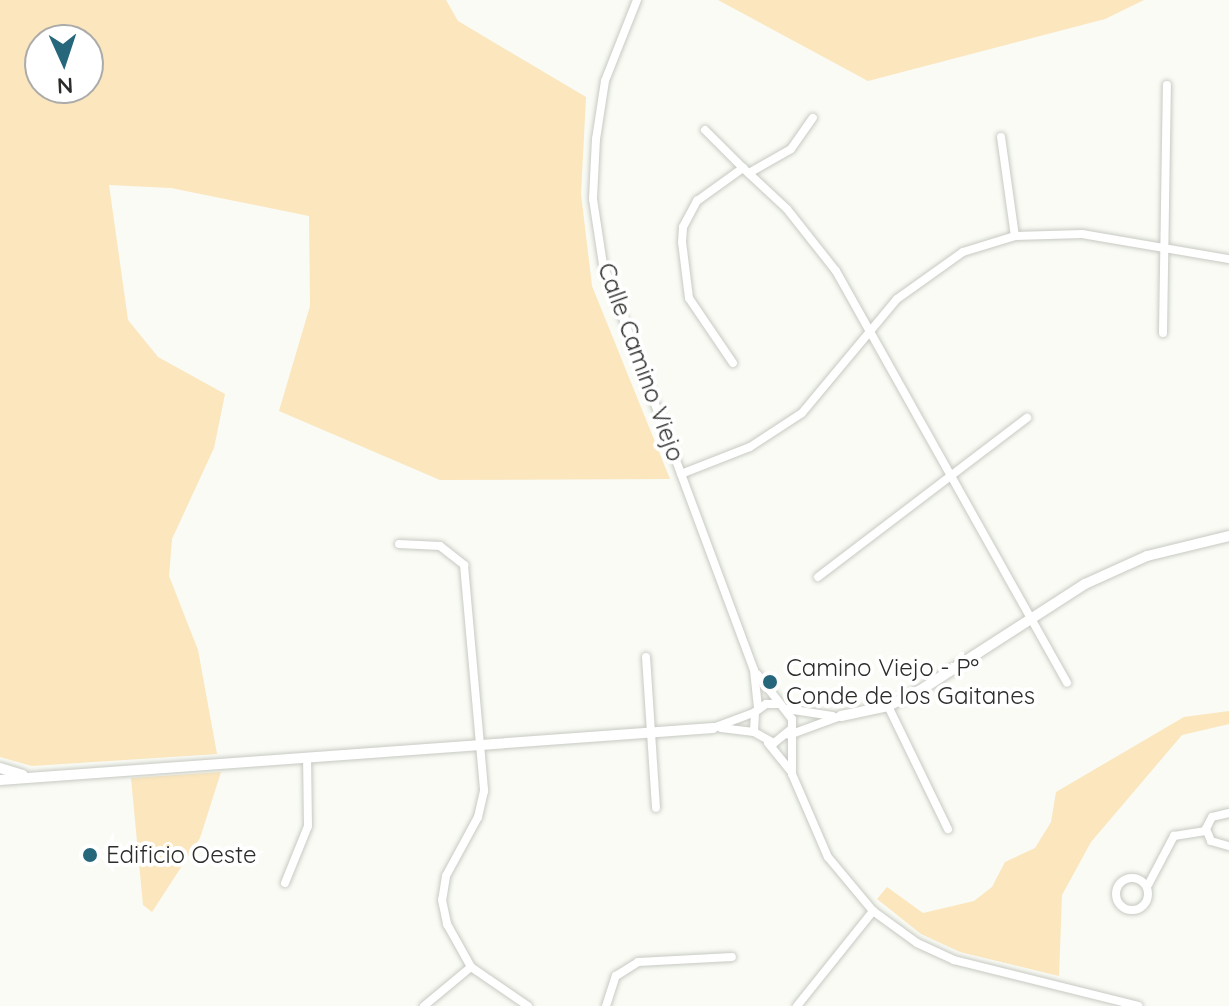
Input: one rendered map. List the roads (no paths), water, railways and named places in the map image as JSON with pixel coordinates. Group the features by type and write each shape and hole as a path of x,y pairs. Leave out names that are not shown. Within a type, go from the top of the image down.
{"street":[{"name":"Calle Camino Viejo","path":"637,0 605,81 593,199 603,264 754,670 757,710 754,732"},
{"path":"1163,333 1167,85"},
{"path":"733,363 689,298 683,227 697,201 746,170 791,149 813,118"},
{"path":"705,130 812,237 871,328 1067,683"},
{"path":"1001,137 1015,236"},
{"path":"681,474 750,447 802,413 871,328 935,268 963,252 1015,236 1082,234 1229,259"},
{"path":"818,577 951,472 1027,418"},
{"path":"768,743 841,716 888,706 1085,584 1147,556 1229,536"},
{"path":"399,544 440,546 464,565 483,744 484,791 478,817 446,876 442,900 447,924 471,967 528,1006"},
{"path":"646,657 656,808"},
{"name":"Calle Camino Viejo","path":"754,670 783,706"},
{"path":"713,728 757,710 783,706 841,716"},
{"path":"783,706 790,733 792,774"},
{"path":"888,706 948,829"},
{"path":"0,780 713,728 754,732 768,743 792,774 828,857 873,911 917,943 954,960 1138,1006"},
{"path":"285,883 308,826 307,758"},
{"path":"0,768 25,776"},
{"path":"1206,831 1212,817 1229,813"},
{"path":"1206,831 1217,845 1229,846"},
{"path":"1147,887 1138,879 1125,879 1117,889 1118,901 1127,910 1140,909 1148,899 1147,887 1174,836 1206,831"},
{"path":"797,1006 873,911"},
{"path":"606,1006 616,976 638,962 732,957"},
{"path":"424,1006 471,967"}],"place":[{"name":"Camino Viejo - Pº Conde de los Gaitanes","path":"770,682"},
{"name":"Edificio Oeste","path":"90,855"}]}
